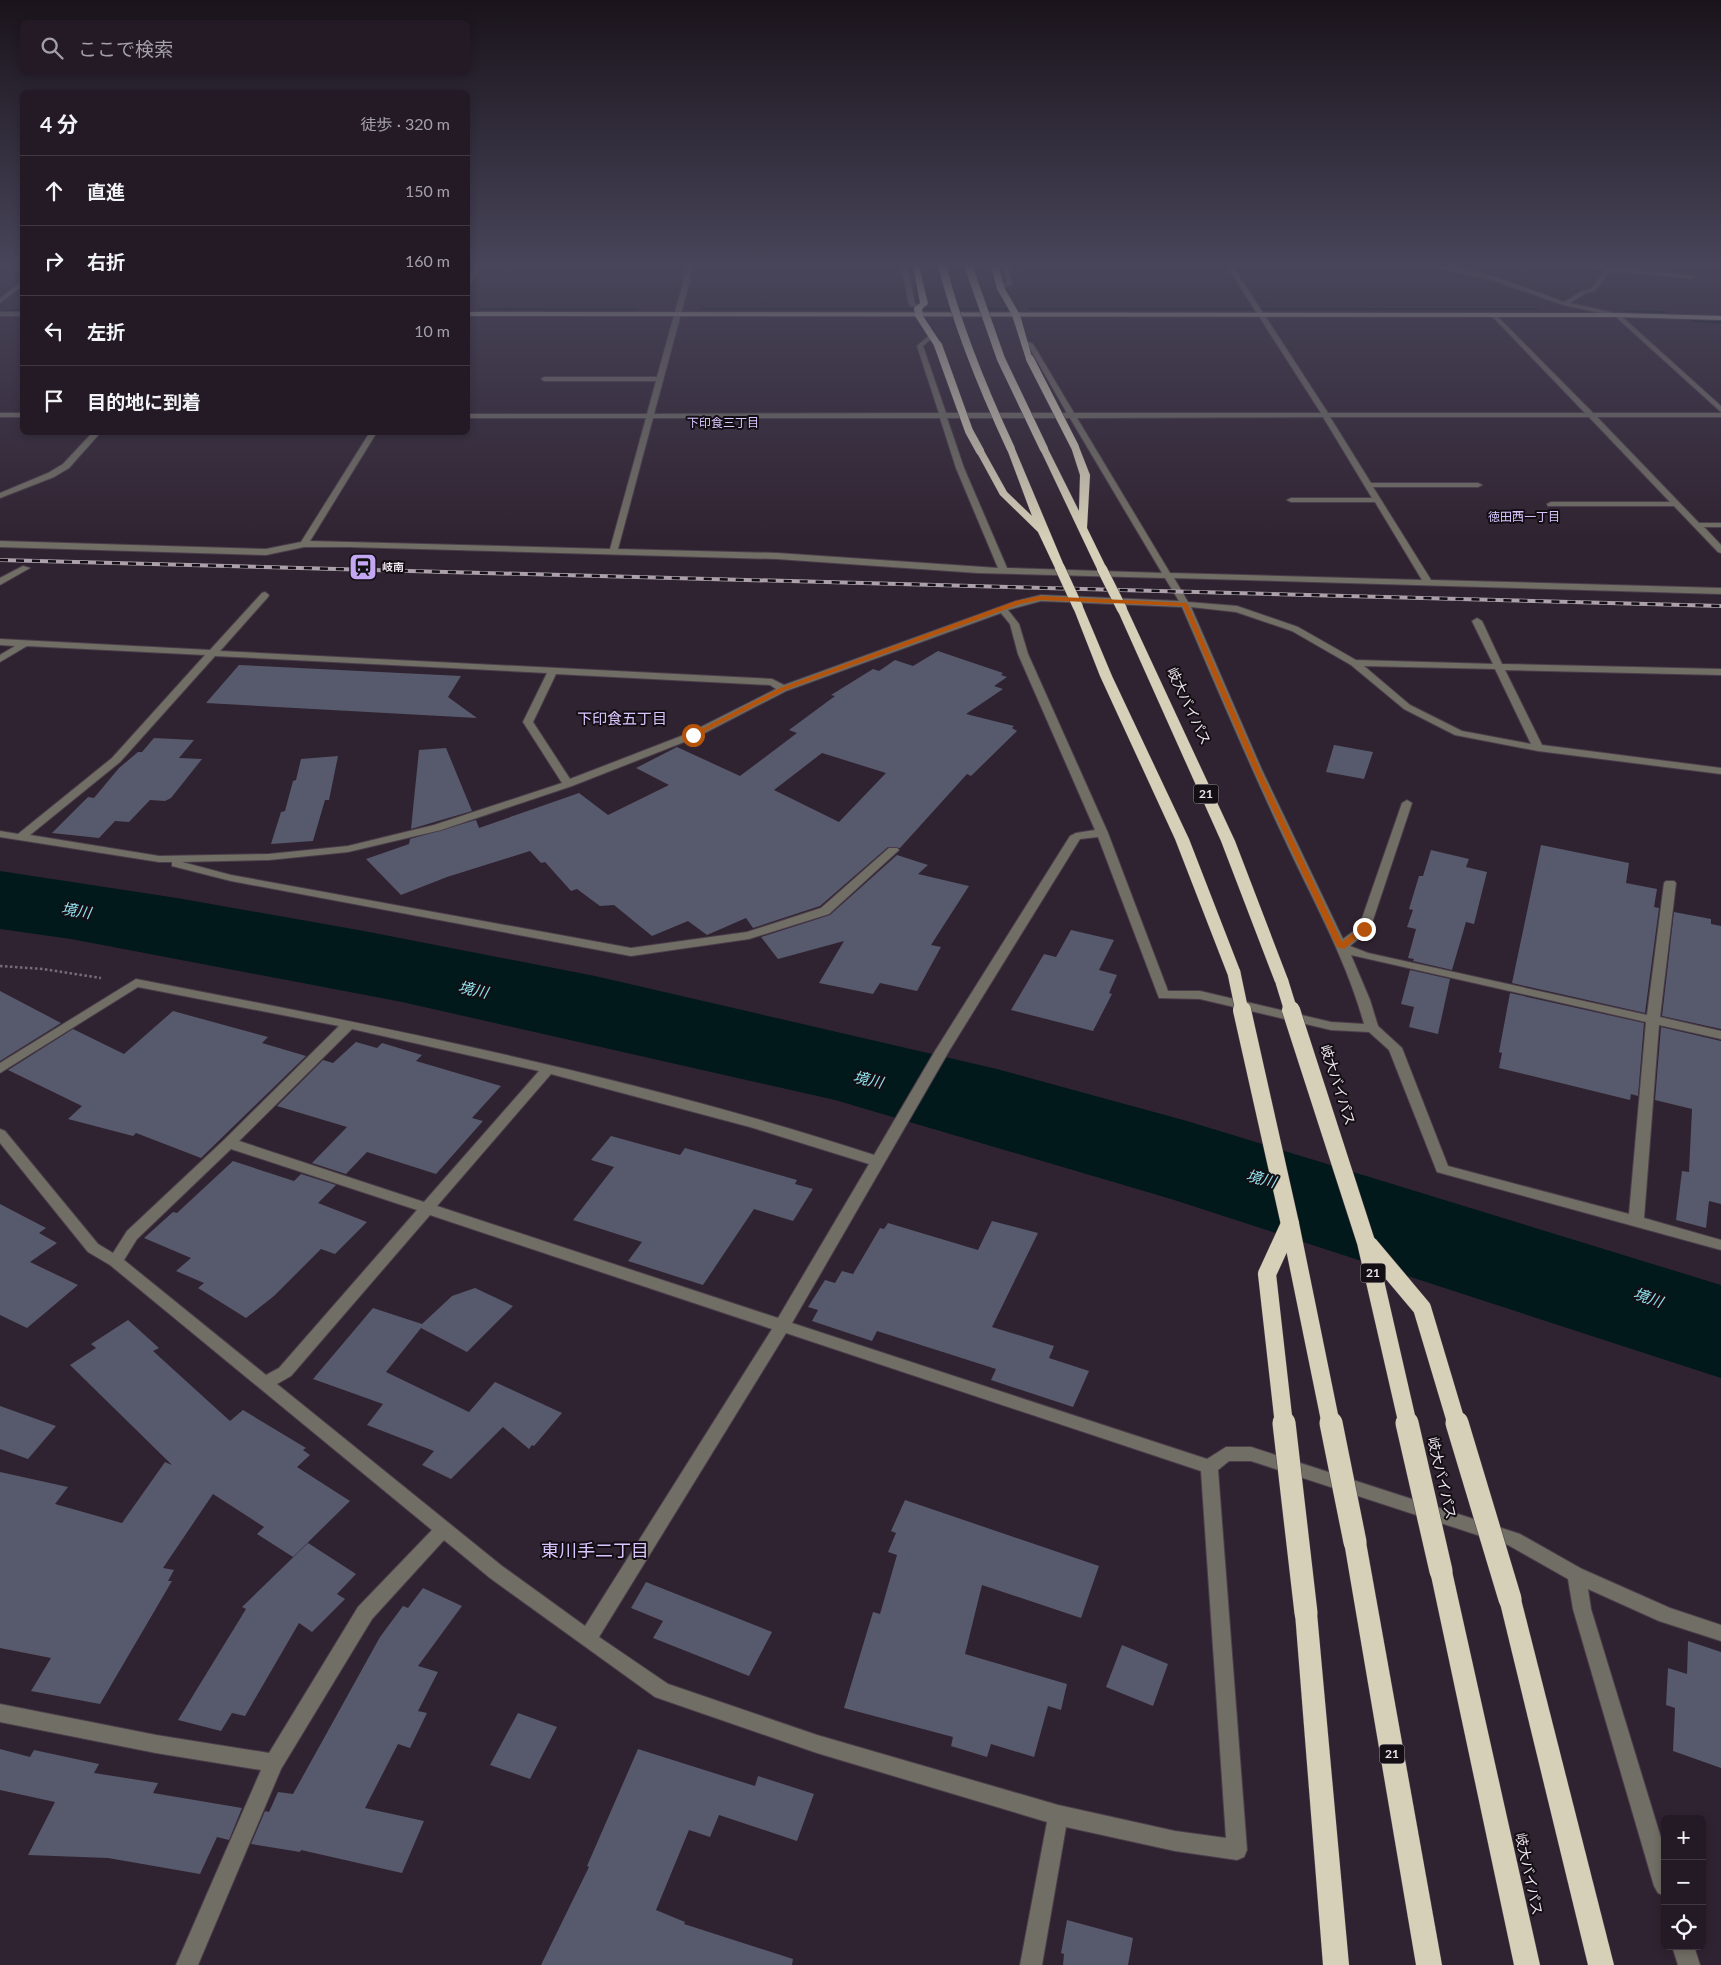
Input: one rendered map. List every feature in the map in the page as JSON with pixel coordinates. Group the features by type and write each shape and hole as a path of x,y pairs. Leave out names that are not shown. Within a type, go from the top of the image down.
{"highway":[{"name":"21","path":"942,357 969,431 1003,493 1043,531"},
{"name":"21","path":"970,357 980,384 1011,449 1043,531 1078,607 1106,676 1182,839 1234,973 1290,1224 1355,1542 1429,1965"},
{"name":"岐大バイパス","path":"1000,357 1011,383 1122,609 1228,841 1282,982 1366,1242 1441,1571 1527,1965"},
{"name":"21","path":"1029,357 1075,447 1085,475 1083,528"},
{"path":"1290,1224 1267,1274 1306,1613 1336,1965"},
{"name":"21","path":"1366,1242 1422,1308 1510,1599 1601,1965"}],"street":[{"path":"613,552 666,357"},
{"path":"923,357 941,416 960,468 1004,571"},
{"path":"1038,357 1185,604 1257,770 1341,947 1364,1000 1372,1028 1395,1048 1442,1168 1721,1245"},
{"path":"1288,357 1428,583"},
{"path":"1535,357 1721,550"},
{"path":"1663,357 1721,410"},
{"path":"544,378 660,379"},
{"path":"0,415 20,416"},
{"path":"470,416 1721,415"},
{"path":"0,496 51,475 66,466 95,435"},
{"path":"304,544 372,435"},
{"path":"1368,485 1478,485"},
{"path":"1290,500 1377,500"},
{"path":"1551,504 1678,504"},
{"path":"1698,525 1721,525"},
{"path":"0,544 266,552 304,544 348,544 777,556 1004,571 1721,591"},
{"path":"0,582 26,568"},
{"path":"22,836 116,760 265,595"},
{"path":"159,859 269,858 348,849 437,828 568,784 693,735 783,689 1018,603 1040,598 1185,604 1237,609 1294,629 1354,663 1407,707 1458,733 1538,748 1721,771"},
{"path":"1003,610 1014,624 1023,654 1102,833 1162,995 1200,995 1331,1026 1372,1028"},
{"path":"1477,621 1538,748"},
{"path":"0,642 772,682 783,689"},
{"path":"0,659 24,644"},
{"path":"1354,663 1721,672"},
{"path":"553,671 528,722 568,784"},
{"path":"1341,947 1364,929 1407,803"},
{"path":"587,1639 783,1324 942,1051 1076,836 1102,833"},
{"path":"0,834 22,836 88,850 159,859 231,878 631,952 749,935 825,911 893,850"},
{"path":"1636,1221 1653,1020 1670,883"},
{"path":"1341,947 1364,956 1721,1036"},
{"path":"0,1069 136,983 349,1024 548,1069 824,1143 877,1161"},
{"path":"115,1260 132,1234 229,1143 349,1024"},
{"path":"264,1384 285,1372 548,1069"},
{"path":"0,1134 93,1248 115,1260 443,1530 587,1639 662,1690 817,1744 1058,1815 1176,1841 1237,1850 1209,1467"},
{"path":"229,1143 783,1324 1209,1467"},
{"path":"1209,1467 1226,1454 1251,1454 1514,1539 1576,1574 1666,1615 1721,1632"},
{"path":"187,1965 274,1763 364,1613 443,1530"},
{"path":"1576,1574 1582,1609 1661,1873"},
{"path":"0,1713 156,1744 274,1763"},
{"path":"1031,1965 1058,1815"},
{"path":"1684,1950 1688,1965"}],"path":[{"path":"0,966 42,969 136,983"}],"water":[{"name":"境川","path":"0,871 177,898 364,931 595,976 997,1069 1187,1121 1721,1285 1721,1378 1171,1199 835,1100 402,1002 71,939 0,929"}],"building":[{"path":"938,651 1003,673 1001,675 1007,677 994,686 1003,689 966,714 1014,726 1012,728 1017,731 971,776 967,774 900,848 888,847 820,906 753,928 746,918 707,935 688,921 652,936 614,905 600,906 577,889 571,891 545,862 541,863 530,851 447,877 401,895 366,859 409,844 410,839 476,820 479,828 579,793 608,815 669,785 636,768 677,747 740,776 797,733 789,730 835,696 831,695 873,669 879,671 895,660 913,666","holes":["822,753 886,773 839,822 774,790"]},
{"path":"239,665 461,676 448,697 477,718 206,703"},
{"path":"154,738 194,740 179,758 202,759 171,798 165,801 150,800 129,822 115,821 99,838 52,833 88,797 94,798 119,768 138,752 142,752"},
{"path":"1334,745 1373,752 1364,779 1326,772"},
{"path":"446,748 472,811 411,829 419,750"},
{"path":"338,756 329,800 325,800 313,841 271,844 281,812 285,811 293,781 296,780 301,759"},
{"path":"1541,845 1629,863 1626,883 1657,889 1654,907 1659,908 1645,1013 1512,983"},
{"path":"1431,850 1469,859 1466,867 1487,872 1474,924 1466,922 1452,970 1413,961 1414,959 1408,958 1416,929 1407,927 1413,910 1409,909 1419,876 1423,876"},
{"path":"897,855 928,865 918,874 969,886 931,945 941,947 917,991 880,983 873,994 819,983 844,941 778,959 761,937 830,915"},
{"path":"1674,912 1711,919 1711,924 1721,926 1721,1029 1662,1016"},
{"path":"1071,930 1114,940 1099,970 1117,975 1109,993 1112,994 1093,1031 1011,1010 1044,954 1056,957"},
{"path":"1410,970 1450,979 1438,1034 1409,1027 1414,1007 1401,1004"},
{"path":"0,991 61,1023 0,1061"},
{"path":"1510,993 1644,1023 1638,1096 1631,1094 1630,1100 1499,1068 1502,1053 1499,1052"},
{"path":"173,1011 268,1037 262,1043 306,1056 201,1158 136,1133 133,1136 68,1119 82,1106 8,1070 73,1029 124,1054"},
{"path":"1661,1027 1721,1041 1721,1204 1709,1201 1706,1228 1676,1220 1682,1171 1689,1172 1692,1109 1655,1100"},
{"path":"356,1042 377,1048 382,1043 422,1055 416,1061 501,1086 472,1118 483,1121 436,1174 367,1152 346,1174 312,1163 347,1127 277,1106 323,1060 333,1063"},
{"path":"611,1136 680,1155 685,1148 797,1180 795,1184 813,1189 793,1221 754,1209 703,1285 628,1261 642,1242 573,1220 614,1167 591,1160"},
{"path":"233,1161 294,1181 301,1174 336,1185 318,1203 367,1222 335,1254 321,1249 274,1296 246,1318 198,1288 204,1283 176,1271 191,1258 144,1238 173,1212 177,1213"},
{"path":"0,1204 46,1228 39,1233 57,1243 30,1262 78,1285 27,1328 0,1315"},
{"path":"992,1221 1038,1233 992,1327 1054,1346 1049,1358 1089,1371 1073,1407 991,1380 996,1369 877,1331 872,1341 812,1321 818,1310 808,1307 825,1280 835,1283 842,1271 853,1274 880,1228 884,1229 888,1223 978,1250"},
{"path":"475,1288 513,1306 467,1352 421,1328 386,1372 469,1412 495,1382 562,1413 534,1446 532,1445 529,1449 503,1427 451,1479 422,1465 434,1451 367,1425 383,1404 313,1379 373,1308 422,1324 452,1296"},
{"path":"128,1320 159,1348 153,1351 230,1421 243,1410 306,1448 303,1450 310,1455 297,1467 350,1501 293,1557 257,1534 264,1527 213,1494 163,1568 174,1570 168,1581 172,1581 100,1704 31,1691 51,1658 0,1648 0,1472 68,1487 55,1504 122,1523 165,1462 172,1465 70,1365 96,1348 91,1344"},
{"path":"0,1406 56,1426 28,1459 0,1449"},
{"path":"905,1500 1099,1566 1081,1618 982,1585 965,1654 1067,1684 1061,1710 1048,1706 1034,1757 991,1744 987,1757 951,1746 953,1737 844,1708 873,1612 880,1614 897,1555 888,1552 896,1533 891,1531"},
{"path":"308,1543 356,1574 337,1594 345,1599 312,1632 299,1623 245,1716 232,1713 221,1731 178,1720 246,1609 242,1607"},
{"path":"646,1582 772,1632 749,1676 653,1638 663,1621 631,1608"},
{"path":"423,1588 462,1606 418,1666 438,1672 418,1711 427,1713 410,1748 398,1744 365,1808 424,1821 402,1873 301,1850 300,1852 251,1844 265,1811 269,1812 278,1792 293,1794 380,1637 403,1606 408,1608"},
{"path":"1688,1641 1721,1652 1721,1768 1673,1751 1675,1708 1666,1705 1668,1668 1687,1674"},
{"path":"1122,1645 1168,1664 1153,1706 1106,1687"},
{"path":"518,1713 557,1727 530,1779 490,1765"},
{"path":"0,1749 30,1757 34,1750 99,1764 94,1773 158,1783 153,1793 242,1808 229,1840 217,1837 200,1874 108,1858 28,1855 55,1802 0,1790"},
{"path":"638,1749 755,1786 758,1776 814,1794 797,1841 719,1815 710,1837 689,1830 656,1910 685,1922 684,1924 793,1959 792,1965 541,1965 589,1867 587,1866"},
{"path":"1067,1920 1133,1938 1128,1965 1063,1965 1064,1954 1061,1953"}],"railway":[{"path":"0,560 1721,606"}],"place":[{"name":"岐南","path":"363,567"}],"district":[{"name":"下印食三丁目","path":"723,423"},
{"name":"徳田西一丁目","path":"1524,517"},
{"name":"下印食五丁目","path":"622,719"},
{"name":"東川手二丁目","path":"595,1551"}],"route":[{"path":"693,735 783,689 1018,603 1040,598 1185,604 1257,770 1341,947 1364,929"}]}
